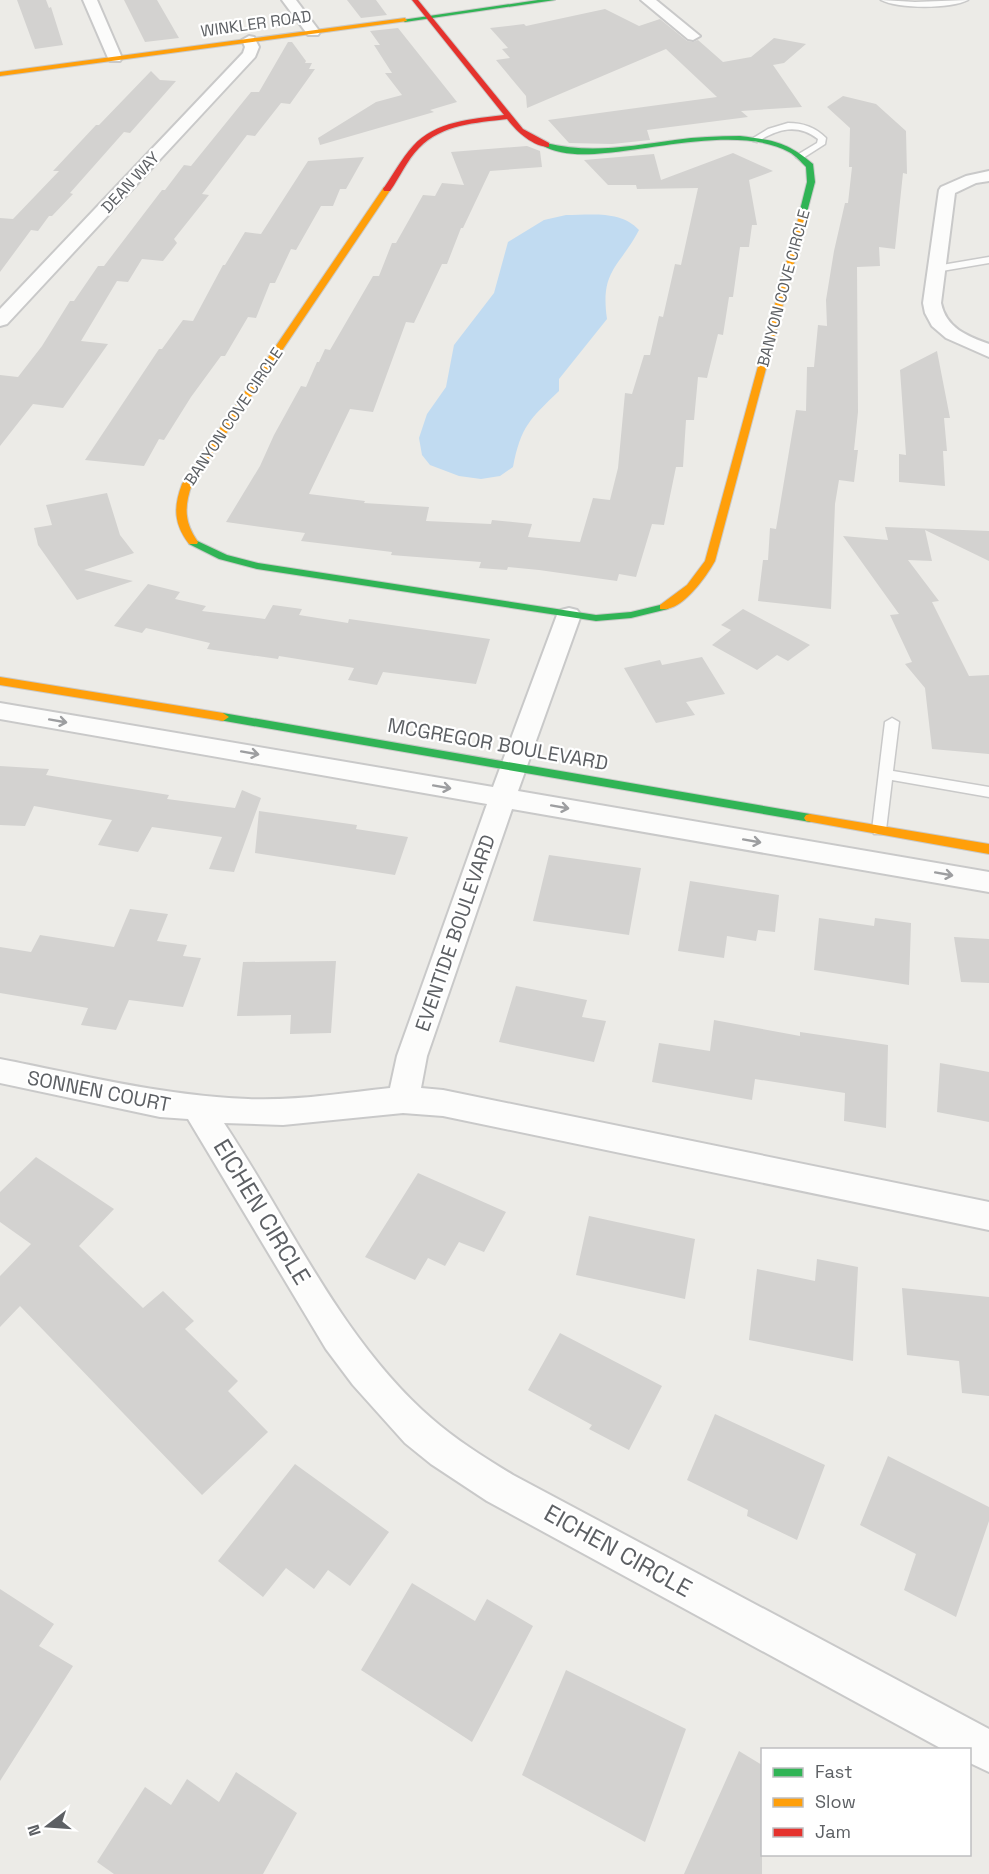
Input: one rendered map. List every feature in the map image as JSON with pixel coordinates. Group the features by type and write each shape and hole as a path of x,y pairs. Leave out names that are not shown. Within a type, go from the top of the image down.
{"street":[{"path":"90,0 115,58"},
{"path":"289,0 313,32"},
{"path":"415,0 508,117 529,138 541,144 576,152 614,151 707,138 754,140 782,147 800,157"},
{"name":"WINKLER ROAD","path":"0,74 552,0"},
{"path":"648,0 693,36"},
{"name":"DEAN WAY","path":"0,321 250,54 252,47 249,40"},
{"name":"BANYON COVE CIRCLE","path":"508,117 449,127 435,132 417,146 179,498 176,513 181,527 193,542 210,554 231,561 569,615 596,618 623,617 674,603 692,591 704,576 806,205 812,176 811,168 800,157"},
{"path":"989,176 972,179 947,190 932,303 933,314 939,324 952,335 989,351"},
{"path":"513,767 569,615"},
{"name":"MCGREGOR BOULEVARD","path":"0,681 328,734 989,849"},
{"path":"0,711 989,882"},
{"name":"EVENTIDE BOULEVARD","path":"403,1100 412,1056 513,767"},
{"name":"SONNEN COURT","path":"0,1071 123,1098 198,1109"},
{"name":"EICHEN CIRCLE","path":"198,1109 283,1112 403,1100 443,1102 989,1216"},
{"name":"EICHEN CIRCLE","path":"198,1109 228,1152 320,1310 367,1377 425,1436 506,1490 859,1683 989,1751"}],"lane":[{"path":"885,0 911,4 964,0"},
{"path":"754,140 771,128 782,126 814,130 822,138 821,144 800,157"},
{"path":"936,269 989,260"},
{"path":"879,830 888,774 892,722"},
{"path":"888,774 989,792"}],"water":[{"path":"566,215 615,216 624,219 639,230 609,279 606,290 607,319 559,379 559,391 528,424 519,442 513,467 500,476 481,479 459,476 430,465 422,455 419,438 427,414 446,387 454,345 494,293 508,242 544,220"}],"building":[{"path":"17,0 46,0 49,8 51,7 63,45 35,49"},
{"path":"124,0 157,0 179,38 145,42"},
{"path":"347,0 376,0 387,15 361,18"},
{"path":"605,9 639,26 660,19 687,41 698,40 723,62 751,57 774,38 806,44 784,63 773,65 802,107 741,111 748,117 647,130 650,140 612,144 569,143 548,120 717,97 666,49 527,108 526,96 496,60 510,58 502,49 508,48 490,28 524,24 526,26"},
{"path":"398,28 457,102 430,110 434,112 320,145 318,138 376,102 402,95 385,73 392,73 374,45 380,45 370,31"},
{"path":"288,42 292,42 306,61 305,63 312,63 309,69 315,69 290,104 281,103 255,136 247,135 202,194 209,195 174,239 177,243 163,261 142,259 128,282 117,281 81,341 108,344 63,408 33,404 0,446 0,375 18,377 42,346 70,301 74,301 98,266 104,266 162,190 165,190 184,165 191,166 251,92 259,92"},
{"path":"151,71 160,80 176,81 130,133 124,132 70,193 73,194 52,216 49,216 38,231 31,230 0,272 0,218 13,219 59,171 53,171"},
{"path":"843,96 876,104 906,131 907,174 903,173 895,249 879,247 880,266 857,267 858,412 854,450 858,450 854,482 839,480 835,504 831,609 758,601 763,560 768,560 770,528 776,529 796,410 806,411 807,367 814,367 818,325 827,326 826,300 834,251 845,203 848,203 852,167 849,167 850,128 827,107"},
{"path":"527,146 540,151 542,167 490,171 461,228 447,264 442,264 414,323 406,322 373,412 350,409 309,494 365,501 364,503 429,507 426,521 491,524 492,520 532,524 528,537 580,542 593,498 610,500 618,468 625,393 632,394 644,355 650,355 659,316 663,317 675,264 681,265 698,188 637,189 636,185 608,185 584,160 654,154 661,180 733,153 773,171 749,180 757,225 752,225 749,247 740,247 733,297 729,297 723,335 718,334 707,378 698,377 694,420 686,420 683,467 676,467 664,525 652,524 636,577 619,574 617,581 508,567 507,570 479,568 481,562 391,555 392,552 301,541 305,533 226,522 260,466 301,386 306,387 317,362 325,349 330,350 373,276 379,276 392,243 396,243 423,195 435,196 442,183 464,185 451,152"},
{"path":"364,157 346,189 340,189 333,206 321,206 296,250 291,249 275,283 270,283 256,318 248,317 225,356 221,356 191,397 164,440 159,439 144,466 85,460 159,349 162,349 183,320 193,321 223,265 245,232 261,234 308,161"},
{"path":"937,351 950,418 944,418 947,451 943,451 945,486 899,482 899,454 906,455 900,370"},
{"path":"107,493 120,535 134,553 84,570 133,581 77,600 38,545 34,528 52,525 46,505"},
{"path":"885,527 989,531 989,561 925,530 932,561 908,560 939,601 932,602 969,676 989,675 989,754 932,749 925,688 905,664 912,662 890,615 899,614 843,536 888,540"},
{"path":"148,584 180,592 175,599 206,606 202,611 265,619 273,605 302,609 299,615 348,623 349,619 490,639 476,684 383,672 377,685 348,680 354,668 279,656 278,659 207,649 210,643 146,628 142,633 114,626"},
{"path":"743,609 810,645 788,661 777,655 757,670 712,645 731,630 721,625"},
{"path":"702,657 725,694 686,702 695,715 656,723 624,668 660,660 662,665"},
{"path":"0,766 49,769 46,775 169,795 167,799 235,808 242,790 261,798 234,872 209,869 222,837 152,827 138,852 98,845 112,820 34,806 25,826 0,825"},
{"path":"259,811 357,825 356,829 408,837 395,875 255,853"},
{"path":"549,855 641,868 629,935 533,921"},
{"path":"690,881 779,895 775,932 758,930 756,941 727,936 724,958 678,951"},
{"path":"130,909 168,914 157,941 187,945 183,956 201,958 183,1007 129,1000 116,1030 81,1025 88,1008 0,993 0,947 31,952 40,935 114,947"},
{"path":"819,918 874,926 875,918 911,923 909,985 814,970"},
{"path":"954,937 989,939 989,983 961,982"},
{"path":"336,961 331,1033 290,1034 291,1015 237,1016 243,962"},
{"path":"516,986 587,1000 582,1017 606,1021 594,1062 499,1042"},
{"path":"714,1020 800,1036 800,1032 888,1045 886,1128 844,1121 845,1093 755,1079 752,1100 652,1082 659,1043 710,1051"},
{"path":"940,1063 989,1072 989,1122 937,1112"},
{"path":"36,1157 114,1209 79,1246 143,1308 163,1291 194,1321 185,1329 238,1381 228,1391 268,1432 202,1495 20,1306 0,1327 0,1276 31,1244 0,1222 0,1192"},
{"path":"418,1173 506,1212 484,1252 459,1242 445,1266 428,1258 415,1280 365,1257"},
{"path":"589,1216 695,1239 685,1299 576,1275"},
{"path":"817,1259 858,1267 853,1361 749,1340 757,1269 815,1281"},
{"path":"902,1288 989,1297 989,1396 962,1393 959,1361 907,1355"},
{"path":"560,1333 662,1386 629,1450 589,1429 592,1425 528,1390"},
{"path":"715,1414 825,1465 797,1540 747,1516 748,1510 687,1480"},
{"path":"888,1456 989,1507 989,1521 956,1617 904,1590 916,1554 860,1525"},
{"path":"295,1464 389,1532 350,1586 328,1570 314,1589 286,1568 263,1597 218,1561"},
{"path":"412,1583 475,1621 487,1599 533,1626 472,1742 361,1670"},
{"path":"0,1589 54,1624 39,1646 73,1666 0,1781"},
{"path":"566,1670 686,1729 645,1842 522,1775"},
{"path":"739,1751 761,1764 762,1874 684,1874"},
{"path":"236,1772 297,1813 263,1874 114,1874 97,1862 145,1787 171,1805 187,1779 219,1802"}],"traffic: fast":[{"path":"405,20 552,0"},
{"path":"546,145 571,151 590,152 709,139 740,138 768,142 792,150 810,166 811,182 803,214"},
{"path":"193,542 223,557 257,566 596,618 631,615 664,607"},
{"path":"223,717 810,818"}],"traffic: slow":[{"path":"0,74 405,20"},
{"path":"193,542 187,535 180,514 187,484 387,189"},
{"path":"664,607 691,588 710,561 803,214"},
{"path":"0,681 223,717"},
{"path":"810,818 989,849"}],"traffic: jam":[{"path":"415,0 520,131 546,145"},
{"path":"387,189 416,147 435,132 459,124 508,117"}]}
